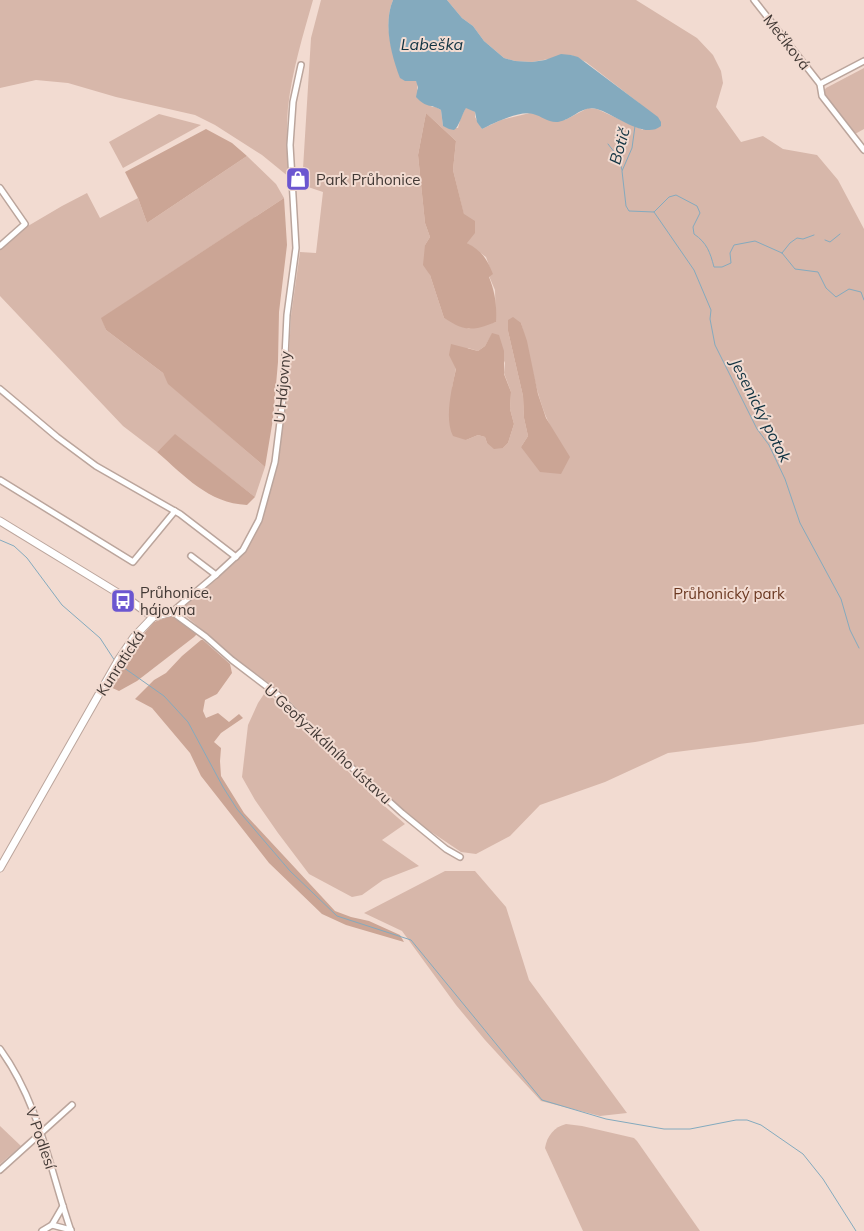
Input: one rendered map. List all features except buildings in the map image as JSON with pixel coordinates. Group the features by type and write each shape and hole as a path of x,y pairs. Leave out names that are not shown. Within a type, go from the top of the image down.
{"street":[{"name":"Mečíková","path":"754,0 820,84 822,96 864,150"},
{"name":"Mečíková","path":"820,84 864,61"},
{"name":"U Hájovny","path":"153,617 172,612 216,576 243,550 259,520 275,462 283,398 287,315 296,248 290,145 292,110 301,65"},
{"path":"0,188 25,224 0,246"},
{"path":"0,389 57,437 96,466 175,511 236,557"},
{"path":"0,480 133,562 175,511"},
{"name":"Kunratická","path":"0,521 124,596 153,617 134,637 119,659 0,868"},
{"path":"191,556 216,576"},
{"name":"U Geofyzikálního ústavu","path":"172,612 278,695 329,747 402,814 446,849 460,857"},
{"name":"V Podlesí","path":"0,1049 20,1081 41,1134 71,1231"},
{"path":"0,1170 72,1105"},
{"path":"42,1231 52,1224 63,1206"},
{"path":"52,1224 71,1231"}],"green space":[{"path":"0,0 313,0 298,53 288,107 287,151 289,177 262,155 215,125 195,115 116,97 68,83 36,80 0,88"},
{"name":"Průhonický park","path":"321,0 393,0 388,25 392,50 401,78 408,81 416,81 418,84 417,89 432,107 441,110 443,126 458,128 466,107 475,112 475,117 482,129 501,120 530,113 565,120 588,108 597,109 643,130 639,103 586,62 571,55 532,62 504,58 484,41 473,26 462,18 447,0 636,0 697,38 713,55 721,71 723,83 716,107 741,142 763,136 783,149 817,155 838,180 864,229 864,724 755,742 668,753 605,782 540,805 510,836 476,854 461,852 418,823 329,742 280,691 233,657 179,610 245,553 262,522 278,463 287,395 291,316 300,252 316,253 323,192 302,185 311,38","holes":["426,113 456,141 453,170 464,215 467,243 486,257 492,274 489,276 495,290 496,322 469,329 444,318 430,275 425,245 430,237 425,223 418,155","521,323 542,407 554,433 521,447 528,436 524,418 523,396 508,331","492,334 505,363 504,373 511,392 510,409 514,424 508,443 503,448 487,443 485,437 478,435 466,440 452,388 456,368 468,348 478,351 485,346"]},
{"path":"864,68 864,129 855,134 823,92 826,88"},
{"path":"159,114 201,125 123,168 109,142"},
{"path":"247,156 276,184 284,198 102,318 106,330 163,373 169,384 265,467 255,497 175,435 157,452 123,426 0,296 0,249 28,226 62,206 87,193 100,218 138,198 147,223"},
{"path":"266,691 373,796 405,824 382,840 419,866 383,880 362,895 352,897 309,874 255,800 242,777 248,725"},
{"path":"445,871 475,871 506,907 529,980 627,1113 600,1116 541,1101 456,1005 402,931 364,913"},
{"path":"566,1124 634,1138 700,1231 583,1231 545,1148 547,1140 552,1133 558,1127"},
{"path":"0,1126 21,1146 0,1164"}],"shaded area":[{"path":"426,113 456,141 453,170 464,214 475,221 475,233 467,243 477,249 483,256 493,274 489,277 495,299 496,322 481,327 464,328 444,318 430,275 423,265 425,245 430,237 425,223 418,155"},
{"path":"206,129 232,143 247,156 147,223 138,198 125,172"},
{"path":"284,198 287,245 279,312 278,362 273,419 265,467 168,384 163,373 106,330 101,318"},
{"path":"513,317 521,323 527,341 538,394 546,418 570,457 561,474 540,472 521,447 528,436 524,418 523,396 508,331 508,320"},
{"path":"492,333 499,335 504,351 504,374 511,392 510,409 514,424 508,443 503,448 494,449 487,443 485,437 478,435 466,440 453,436 449,421 451,394 456,369 449,355 451,344 478,351 485,346"},
{"path":"175,434 255,497 247,505 233,503 209,494 187,479 157,452"},
{"path":"174,615 197,634 137,681 119,691 108,686 126,654 154,622"},
{"path":"201,640 230,664 232,673 217,694 205,700 203,711 206,718 218,713 229,722 239,714 243,718 221,733 214,742 221,748 221,776 244,813 335,911 369,921 400,935 404,942 346,925 322,914 269,863 201,776 190,753 152,708 135,699 154,680 166,673"}],"water":[{"name":"Labeška","path":"393,0 447,0 462,18 473,26 484,41 504,58 532,62 545,60 561,54 578,57 658,117 661,126 646,130 638,128 591,108 558,122 528,113 507,118 482,129 477,122 475,112 466,108 456,128 454,130 449,129 443,126 441,110 426,105 416,97 418,87 416,81 405,81 400,78 391,49 388,29"}],"waterway":[{"name":"Botič","path":"635,126 632,148 622,171 626,206 629,211 654,212 669,197 676,195 697,206 700,213 693,227 694,234 707,248 714,267 722,267 731,263 730,253 734,245 755,241 782,253 795,269 818,272 826,288 836,297 849,289 861,292 864,300"},
{"path":"608,144 619,158 622,170"},
{"name":"Jesenický potok","path":"654,212 694,270 711,310 710,319 715,345 757,429 769,445 785,479 800,523 841,599 850,630 859,648"},
{"path":"825,240 830,242 840,234"},
{"path":"782,253 797,238 803,239 814,235"},
{"path":"0,540 14,546 27,558 62,605 100,638 115,661"},
{"path":"120,665 164,696 188,722 237,809 290,871 337,916 411,940 542,1100 606,1119 664,1129 690,1129 736,1120 747,1120 761,1125 803,1154 823,1179 856,1231"}],"place":[{"name":"Park Průhonice","path":"298,179"},
{"name":"Průhonice, hájovna","path":"123,601"}]}
